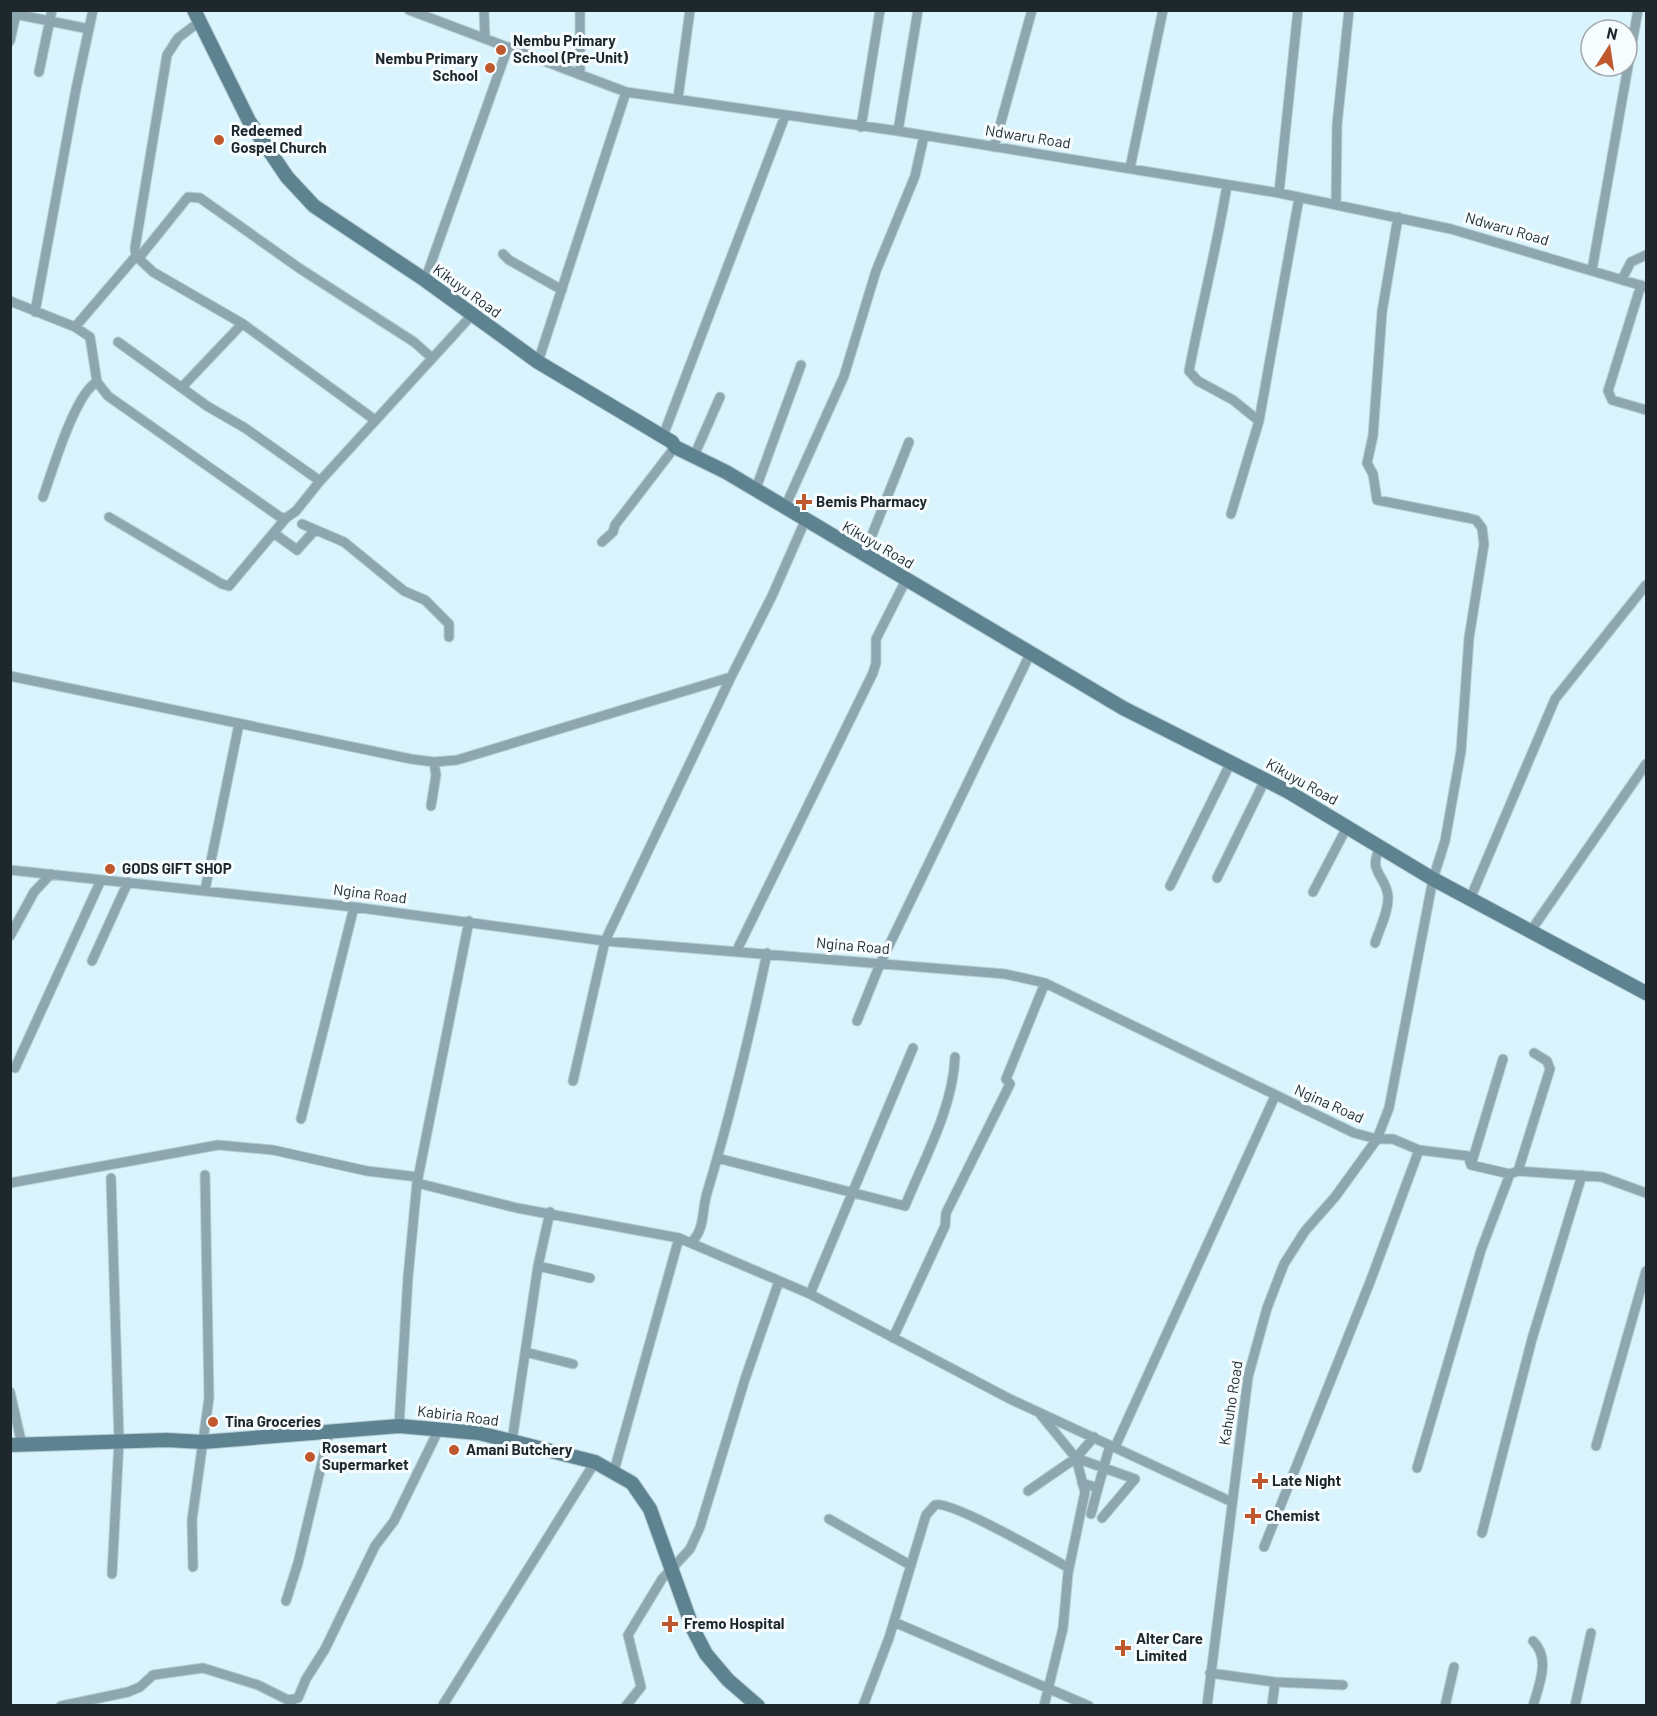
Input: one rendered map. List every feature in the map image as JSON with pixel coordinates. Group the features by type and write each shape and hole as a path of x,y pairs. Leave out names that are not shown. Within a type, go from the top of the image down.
{"main road":[{"name":"Kikuyu Road","path":"197,16 249,121 287,177 314,206 336,223 425,280 471,316 538,362 663,436 675,447 785,507 805,521 1123,708 1265,780 1433,879 1647,993"},
{"name":"Kabiria Road","path":"16,1445 119,1441 203,1442 399,1426 479,1433 595,1462 632,1483 650,1509 693,1629 706,1654 728,1680 758,1706"}],"street":[{"path":"39,72 52,10"},
{"path":"35,312 93,10"},
{"name":"Ndwaru Road","path":"408,10 626,92 898,131 1279,193 1451,229 1644,286"},
{"path":"484,10 484,39"},
{"path":"580,10 580,75"},
{"path":"678,98 690,10"},
{"path":"861,127 880,10"},
{"path":"898,131 918,10"},
{"path":"993,147 1032,10"},
{"path":"1130,168 1163,10"},
{"path":"1279,193 1298,10"},
{"path":"1336,205 1337,125 1349,10"},
{"path":"1592,270 1638,10"},
{"path":"10,41 14,13 89,29"},
{"path":"197,16 167,55 143,191 135,248 137,257 153,272 242,324 375,420"},
{"path":"425,280 507,47"},
{"path":"538,362 626,92"},
{"path":"663,436 785,116"},
{"path":"785,507 844,376 876,271 915,176 924,136"},
{"path":"1227,185 1219,236 1202,304 1189,371 1198,381 1233,400 1259,421"},
{"path":"75,327 188,197 200,198 298,268 414,342 432,358"},
{"path":"1231,514 1259,421 1299,198"},
{"name":"Kahuho Road","path":"1207,1706 1209,1673 1248,1377 1267,1308 1284,1264 1305,1231 1335,1197 1377,1139 1393,1091 1433,879 1445,841 1461,751 1469,638 1484,544 1482,528 1476,520 1375,498 1373,474 1367,463 1373,436 1382,312 1398,217"},
{"path":"503,254 562,290"},
{"path":"1622,279 1631,262 1647,255"},
{"path":"1644,286 1608,391 1612,400 1647,410"},
{"path":"10,301 75,327 90,337 97,382 108,396 280,517 286,518"},
{"path":"109,517 222,585 229,586 286,518 296,511 320,481 471,316"},
{"path":"183,387 242,324"},
{"path":"118,342 207,406 245,428 320,481"},
{"path":"755,491 801,365"},
{"path":"43,497 69,426 89,386 97,382"},
{"path":"694,456 720,397"},
{"path":"864,555 909,442"},
{"path":"602,542 613,532 615,525 675,447"},
{"path":"573,1081 605,941 772,596 805,521"},
{"path":"303,524 314,531 337,538 404,591 425,600 449,624 449,637"},
{"path":"274,534 294,549 300,549 314,531"},
{"path":"737,950 873,673 876,663 876,639 906,580"},
{"path":"1470,898 1555,699 1647,585"},
{"path":"857,1021 880,964 1030,652"},
{"path":"10,676 434,762 457,760 731,677"},
{"path":"205,890 239,724"},
{"path":"431,806 436,775 434,762"},
{"path":"1170,886 1231,762"},
{"path":"1530,932 1647,764"},
{"path":"1217,878 1265,780"},
{"path":"1313,892 1347,827"},
{"path":"1376,943 1388,900 1375,867 1375,856 1381,847"},
{"name":"Ngina Road","path":"10,870 354,907 605,941 737,950 1005,974 1045,983 1354,1133 1377,1139 1393,1139 1419,1150 1468,1156 1471,1165 1514,1173 1602,1177 1647,1193"},
{"path":"10,936 34,892 51,874"},
{"path":"15,1068 101,880"},
{"path":"92,962 128,882"},
{"path":"301,1119 354,907"},
{"path":"399,1426 408,1276 417,1180 469,921"},
{"path":"691,1243 700,1233 705,1199 732,1107 766,953"},
{"path":"893,1338 945,1226 946,1212 1010,1084 1006,1079 1045,983"},
{"path":"810,1294 913,1048"},
{"path":"1418,1468 1481,1250 1514,1173 1550,1069 1547,1060 1534,1053"},
{"path":"717,1158 905,1206 947,1101 953,1083 955,1057"},
{"path":"1471,1165 1503,1059"},
{"path":"1091,1514 1103,1469 1113,1446 1275,1096"},
{"path":"10,1183 218,1145 273,1150 417,1180 517,1208 550,1212 679,1238 810,1294 1039,1412 1232,1503"},
{"path":"1264,1547 1370,1282 1419,1150"},
{"path":"193,1567 192,1520 208,1398 205,1175"},
{"path":"1482,1533 1532,1339 1582,1175"},
{"path":"111,1178 119,1441 112,1574"},
{"path":"512,1441 538,1266 550,1212"},
{"path":"614,1471 679,1238"},
{"path":"538,1266 590,1278"},
{"path":"1596,1446 1647,1271"},
{"path":"626,1706 641,1687 628,1635 662,1579 690,1549 700,1527 745,1379 779,1281"},
{"path":"525,1352 573,1364"},
{"path":"10,1392 16,1445"},
{"path":"1039,1412 1076,1458 1085,1492 1069,1568 1063,1628 1047,1686 1044,1706"},
{"path":"61,1706 128,1692 140,1687 153,1675 203,1668 258,1685 290,1703 298,1698 306,1679 325,1649 375,1546 394,1521 439,1429"},
{"path":"286,1600 298,1563 329,1433"},
{"path":"1028,1491 1076,1458 1094,1437"},
{"path":"1076,1458 1135,1479 1101,1518"},
{"path":"444,1705 595,1462"},
{"path":"1082,1483 1098,1488"},
{"path":"863,1706 894,1622 926,1515 940,1503 994,1527 1069,1568"},
{"path":"829,1519 910,1565"},
{"path":"894,1622 1089,1706"},
{"path":"1575,1706 1592,1633"},
{"path":"1533,1641 1542,1653 1543,1663 1533,1706"},
{"path":"1445,1706 1454,1668"},
{"path":"1209,1673 1275,1683 1343,1685"},
{"path":"1272,1706 1275,1683"}],"place":[{"name":"Nembu Primary School (Pre-Unit)","path":"501,50"},
{"name":"Nembu Primary School","path":"490,68"},
{"name":"Redeemed Gospel Church","path":"219,140"},
{"name":"Bemis Pharmacy","path":"804,502"},
{"name":"GODS GIFT SHOP","path":"110,869"},
{"name":"Tina Groceries","path":"213,1422"},
{"name":"Amani Butchery","path":"454,1450"},
{"name":"Rosemart Supermarket","path":"310,1457"},
{"name":"Late Night","path":"1260,1481"},
{"name":"Chemist","path":"1253,1516"},
{"name":"Fremo Hospital","path":"670,1624"},
{"name":"Alter Care Limited","path":"1123,1648"}]}
